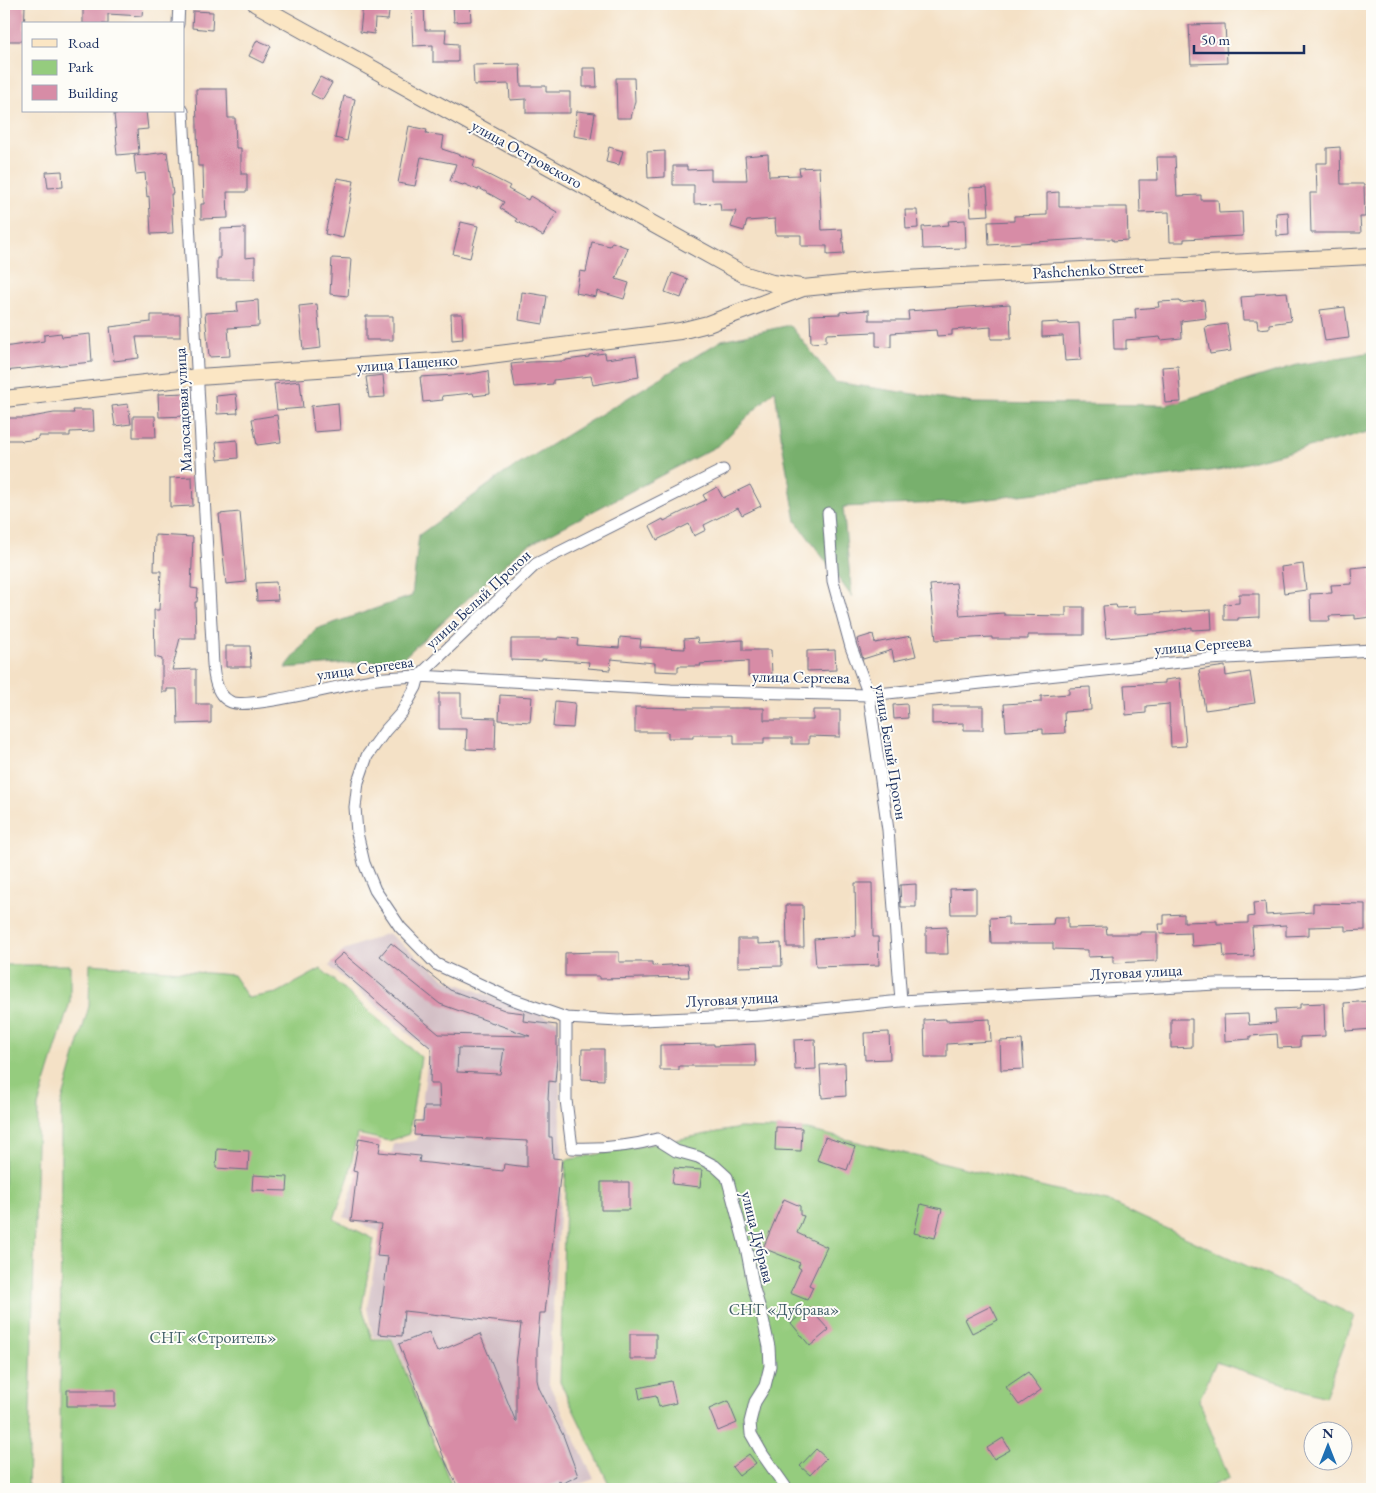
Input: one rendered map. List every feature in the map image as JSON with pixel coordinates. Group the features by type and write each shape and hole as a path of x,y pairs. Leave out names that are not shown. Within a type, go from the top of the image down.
{"street":[{"path":"178,22 179,4"},
{"name":"улица Островского","path":"256,4 743,274 772,283 803,288"},
{"name":"Малосадовая улица","path":"183,112 214,668 216,685 221,694 230,702"},
{"name":"Pashchenko Street","path":"803,288 931,278 1372,256"},
{"name":"улица Пащенко","path":"4,399 198,378 451,360 680,331 708,324 803,288"},
{"name":"улица Белый Прогон","path":"419,676 536,564 723,470"},
{"name":"улица Белый Прогон","path":"828,513 833,581 851,647 869,695 888,830 901,1001"},
{"name":"улица Сергеева","path":"230,702 242,704 272,700 378,679 419,676 671,690 869,695 1209,659 1372,650"},
{"name":"Луговая улица","path":"419,676 410,700 367,756 358,782 355,807 357,833 364,863 375,890 400,927 436,964 509,998 566,1018 618,1021 762,1015 901,1001 1216,984 1349,984 1372,980"},
{"name":"улица Дубрава","path":"566,1018 566,1100 572,1148 600,1149 636,1145 657,1139 676,1151 715,1166 727,1177 769,1347 770,1366 765,1386 755,1402 750,1422 751,1434 787,1489"}],"shaded area":[{"path":"388,933 447,980 558,1021 562,1169 548,1382 594,1479 566,1489 458,1489 393,1338 373,1337 367,1308 380,1232 344,1217 354,1183 384,1187 394,1144 417,1140 429,1051 329,966 344,950"}],"green space":[{"path":"790,325 835,382 973,403 1167,405 1297,365 1372,352 1372,431 1218,470 965,502 843,507 852,597 796,521 775,390 719,445 523,548 402,659 285,668 316,629 412,596 419,535 505,473 722,340"},
{"name":"СНТ «Строитель»","path":"90,964 233,975 248,998 277,993 321,969 421,1057 409,1134 389,1141 357,1134 349,1176 334,1219 374,1239 362,1307 372,1339 392,1339 453,1489 60,1489 61,1105 89,1006"},
{"path":"4,965 70,965 70,1002 38,1106 28,1489 4,1489"},
{"name":"СНТ «Дубрава»","path":"740,1128 808,1130 1111,1203 1355,1316 1325,1397 1216,1362 1199,1400 1229,1478 1205,1489 602,1489 610,1486 560,1382 566,1160"}],"building":[{"path":"8,4 25,4 25,22 22,22 22,41 8,41"},
{"path":"83,4 143,4 142,16 108,14 108,22 83,22"},
{"path":"363,4 390,4 388,20 375,19 374,34 360,32"},
{"path":"411,4 424,4 425,30 446,30 445,43 458,44 458,62 433,62 433,45 413,46"},
{"path":"453,4 470,4 471,21 454,22"},
{"path":"193,11 213,12 212,30 192,28"},
{"path":"1225,24 1227,63 1191,64 1189,25"},
{"path":"257,40 271,46 263,63 249,56"},
{"path":"520,64 521,86 546,86 546,92 570,92 570,113 526,113 526,99 510,100 509,84 474,85 473,65"},
{"path":"583,68 596,68 597,87 583,87"},
{"path":"320,77 332,83 322,100 311,94"},
{"path":"616,78 634,78 635,101 631,118 617,118"},
{"path":"196,89 227,89 228,118 235,118 236,148 241,148 241,174 247,174 247,192 227,192 228,218 201,219 201,204 204,204 203,166 198,166"},
{"path":"344,96 355,99 347,141 335,138"},
{"path":"577,111 595,113 591,139 574,136"},
{"path":"146,112 148,129 137,130 139,153 117,155 114,114"},
{"path":"409,126 427,130 426,133 444,136 442,149 475,160 473,167 510,186 508,189 528,200 530,196 557,212 543,236 516,221 517,219 500,208 504,202 479,188 478,190 450,181 456,164 421,157 415,186 398,183"},
{"path":"609,147 623,151 619,165 606,162"},
{"path":"1340,147 1341,184 1364,184 1365,217 1360,217 1361,233 1311,233 1310,193 1317,193 1316,163 1327,163 1327,148"},
{"path":"665,151 665,177 648,178 647,152"},
{"path":"167,152 173,194 171,194 173,233 151,234 149,196 147,197 145,173 136,174 134,156"},
{"path":"768,154 769,176 800,175 799,168 819,167 822,230 842,229 844,254 827,255 827,246 801,246 801,235 776,235 775,219 747,221 744,231 731,227 736,211 721,211 720,203 694,204 694,185 673,185 673,166 687,166 687,170 711,169 711,180 747,180 745,156"},
{"path":"1157,157 1175,157 1177,196 1201,195 1201,200 1218,200 1219,213 1242,212 1243,236 1184,239 1184,242 1170,242 1169,212 1140,213 1139,180 1158,180"},
{"path":"62,171 63,187 48,188 46,172"},
{"path":"337,178 354,181 343,238 325,234"},
{"path":"987,187 989,215 971,216 969,188"},
{"path":"1059,192 1059,207 1127,207 1128,240 1083,239 989,245 988,222 1014,221 1014,216 1047,215 1047,193"},
{"path":"905,210 917,210 918,228 906,229"},
{"path":"1288,212 1289,235 1277,236 1276,213"},
{"path":"965,220 966,248 923,249 922,227 949,225 948,221"},
{"path":"461,222 478,226 470,258 453,254"},
{"path":"245,228 245,258 255,257 255,279 217,279 217,258 220,258 220,229"},
{"path":"592,242 610,246 612,242 628,248 616,279 629,283 624,299 597,291 596,297 576,293 580,271 586,272"},
{"path":"332,258 351,259 348,296 330,294"},
{"path":"672,273 688,279 681,298 665,292"},
{"path":"522,292 547,296 543,324 519,320"},
{"path":"1287,292 1291,321 1269,324 1269,328 1258,329 1257,320 1243,320 1241,297"},
{"path":"258,300 259,326 228,328 230,356 209,357 205,313 238,311 237,302"},
{"path":"1204,300 1206,318 1181,321 1182,338 1161,340 1160,337 1126,340 1126,349 1114,349 1113,320 1136,318 1135,309 1159,307 1158,302 1180,301 1180,303"},
{"path":"317,304 321,348 303,350 299,306"},
{"path":"1010,304 1011,339 991,339 991,327 952,330 952,335 937,336 936,330 891,333 891,347 876,346 876,332 826,334 826,342 811,343 810,315 840,314 840,312 869,310 869,320 909,320 908,311"},
{"path":"1345,307 1349,338 1325,341 1320,310"},
{"path":"451,314 462,314 463,339 452,340"},
{"path":"151,315 180,315 180,337 136,337 139,358 114,361 110,327 151,322"},
{"path":"366,316 393,316 393,340 366,340"},
{"path":"1059,322 1059,324 1079,323 1081,360 1065,361 1063,336 1042,337 1042,323"},
{"path":"1227,324 1231,351 1210,354 1205,327"},
{"path":"61,333 62,337 90,334 92,362 4,371 4,347 44,341 44,335"},
{"path":"605,353 606,359 636,355 639,377 593,385 591,376 553,380 553,384 515,387 511,364 566,361"},
{"path":"1178,366 1181,402 1165,403 1162,367"},
{"path":"488,371 490,394 474,396 473,393 442,396 443,400 423,402 420,377"},
{"path":"383,375 385,397 369,398 366,377"},
{"path":"300,381 303,408 277,410 274,384"},
{"path":"187,393 187,416 159,417 158,394"},
{"path":"236,394 238,413 217,414 216,396"},
{"path":"338,403 340,430 314,432 311,406"},
{"path":"128,404 131,424 115,426 112,406"},
{"path":"73,410 93,410 94,431 70,432 70,436 38,436 38,439 22,441 4,440 4,418 26,418 54,413 74,413"},
{"path":"277,415 281,442 257,445 252,419"},
{"path":"133,416 155,416 156,437 133,437"},
{"path":"237,440 238,458 218,460 216,442"},
{"path":"192,477 193,506 170,507 170,478"},
{"path":"750,485 761,506 742,515 738,508 704,525 706,530 694,536 689,524 657,540 650,526 706,500 703,495 717,487 723,498"},
{"path":"240,512 246,582 226,584 219,514"},
{"path":"155,535 193,537 191,588 198,589 197,602 195,602 196,638 180,638 172,670 196,669 196,704 211,704 211,723 178,724 177,689 167,689 167,692 162,692 162,659 155,657 154,610 159,610 161,571 154,571"},
{"path":"1303,564 1306,590 1284,593 1281,567"},
{"path":"1372,566 1371,617 1355,619 1355,615 1329,616 1330,621 1311,621 1310,594 1332,593 1331,585 1352,584 1351,568"},
{"path":"276,582 278,600 257,601 256,583"},
{"path":"956,583 960,616 1004,613 1004,615 1066,616 1066,607 1084,607 1084,635 1028,635 1028,639 992,639 992,637 936,640 930,585"},
{"path":"1239,594 1259,594 1259,617 1224,620 1224,604 1239,603"},
{"path":"1116,605 1117,608 1135,607 1135,614 1211,610 1212,629 1192,630 1192,627 1164,633 1106,638 1103,606"},
{"path":"873,634 875,643 911,636 916,656 894,661 892,650 863,659 857,639"},
{"path":"558,637 578,639 577,645 619,648 620,637 641,639 640,647 685,649 684,639 697,638 698,643 743,640 743,650 771,650 772,676 748,676 748,661 700,664 701,666 678,666 678,672 655,671 655,663 611,659 610,670 588,668 589,662 542,659 542,661 511,660 511,639 558,639"},
{"path":"226,646 250,646 251,667 226,667"},
{"path":"835,650 836,670 807,671 807,651"},
{"path":"1225,666 1226,676 1250,672 1255,703 1205,710 1199,670"},
{"path":"1180,678 1186,746 1171,747 1169,704 1146,706 1146,713 1126,715 1124,685 1165,683 1165,680"},
{"path":"1090,687 1091,710 1064,712 1065,733 1043,734 1043,729 1006,731 1004,704 1041,702 1041,696 1069,694 1069,688"},
{"path":"439,693 461,693 461,717 496,718 495,750 466,749 467,729 439,729"},
{"path":"500,695 532,697 530,722 499,720"},
{"path":"555,701 575,703 573,728 553,727"},
{"path":"907,704 908,718 894,719 893,705"},
{"path":"983,706 983,730 964,730 964,723 932,724 932,707"},
{"path":"635,707 764,708 764,720 813,720 813,710 840,710 840,737 809,736 809,744 792,744 792,738 764,738 764,744 734,744 734,735 693,735 693,738 668,738 668,732 635,732"},
{"path":"855,883 872,883 873,937 878,937 879,965 816,967 814,939 856,936"},
{"path":"916,884 916,907 901,907 900,885"},
{"path":"976,888 976,914 951,914 950,889"},
{"path":"1265,902 1266,915 1313,912 1313,903 1365,904 1365,930 1345,931 1345,926 1309,927 1309,935 1286,936 1286,925 1252,927 1254,956 1224,957 1223,944 1192,946 1191,933 1160,934 1159,924 1164,924 1164,915 1184,914 1184,922 1217,921 1217,924 1248,923 1248,917 1254,916 1253,903"},
{"path":"786,905 803,905 804,947 787,947"},
{"path":"1008,917 1008,925 1053,924 1054,917 1068,917 1068,928 1106,927 1107,934 1157,932 1157,961 1113,963 1113,956 1088,957 1088,950 1053,949 1053,943 991,943 990,918"},
{"path":"947,927 948,954 926,954 926,928"},
{"path":"738,939 758,939 758,944 781,943 782,966 738,967"},
{"path":"391,943 450,990 507,1011 524,1013 523,1021 557,1025 555,1082 549,1081 549,1137 552,1137 553,1158 562,1159 545,1313 540,1313 537,1380 539,1388 563,1435 578,1476 561,1484 560,1481 541,1489 459,1489 446,1463 399,1344 429,1332 437,1352 480,1334 516,1422 516,1364 521,1324 404,1311 402,1336 378,1334 388,1257 377,1256 381,1224 351,1221 357,1172 353,1171 359,1138 381,1142 379,1152 420,1156 419,1162 503,1171 504,1164 527,1167 527,1141 414,1135 415,1121 423,1121 424,1107 440,1107 439,1084 430,1084 431,1048 332,963 343,953 439,1034 530,1036 440,1004 380,956","holes":["458,1048 504,1049 500,1074 457,1072"]},
{"path":"619,952 619,962 652,962 652,966 688,964 689,977 599,979 599,976 565,976 565,953"},
{"path":"1372,1001 1372,1029 1346,1031 1344,1003"},
{"path":"1324,1003 1325,1036 1300,1037 1300,1047 1278,1048 1277,1034 1250,1036 1250,1039 1225,1041 1224,1015 1248,1014 1249,1025 1276,1023 1275,1009 1300,1008 1300,1004"},
{"path":"946,1019 946,1021 990,1019 991,1041 947,1044 947,1057 925,1057 924,1020"},
{"path":"1171,1019 1192,1019 1192,1047 1171,1048"},
{"path":"889,1032 890,1059 865,1060 864,1033"},
{"path":"815,1039 816,1069 795,1070 794,1040"},
{"path":"1022,1040 1024,1069 1001,1070 1000,1041"},
{"path":"714,1044 714,1046 755,1044 756,1066 679,1066 679,1070 660,1070 660,1045"},
{"path":"582,1049 604,1049 604,1080 581,1079"},
{"path":"845,1063 846,1096 822,1098 820,1065"},
{"path":"776,1127 802,1128 801,1151 775,1150"},
{"path":"825,1137 855,1147 847,1170 817,1160"},
{"path":"217,1149 249,1151 248,1170 216,1168"},
{"path":"674,1168 702,1170 700,1187 672,1184"},
{"path":"253,1175 288,1177 287,1191 252,1190"},
{"path":"601,1182 629,1182 629,1210 601,1210"},
{"path":"784,1199 800,1206 800,1215 804,1216 797,1233 827,1247 809,1285 813,1287 807,1300 790,1293 801,1269 798,1267 800,1263 763,1248"},
{"path":"921,1204 942,1209 935,1238 914,1233"},
{"path":"991,1306 998,1320 972,1333 965,1319"},
{"path":"809,1308 829,1330 810,1346 791,1323"},
{"path":"630,1334 656,1334 656,1359 630,1359"},
{"path":"1028,1372 1041,1390 1019,1405 1006,1387"},
{"path":"671,1381 676,1403 659,1407 656,1396 640,1399 638,1388"},
{"path":"67,1390 115,1390 115,1406 67,1406"},
{"path":"728,1401 737,1423 718,1431 709,1409"},
{"path":"1003,1438 1010,1450 994,1459 987,1448"},
{"path":"816,1449 826,1458 810,1475 800,1466"},
{"path":"749,1454 756,1463 739,1476 732,1467"}]}
